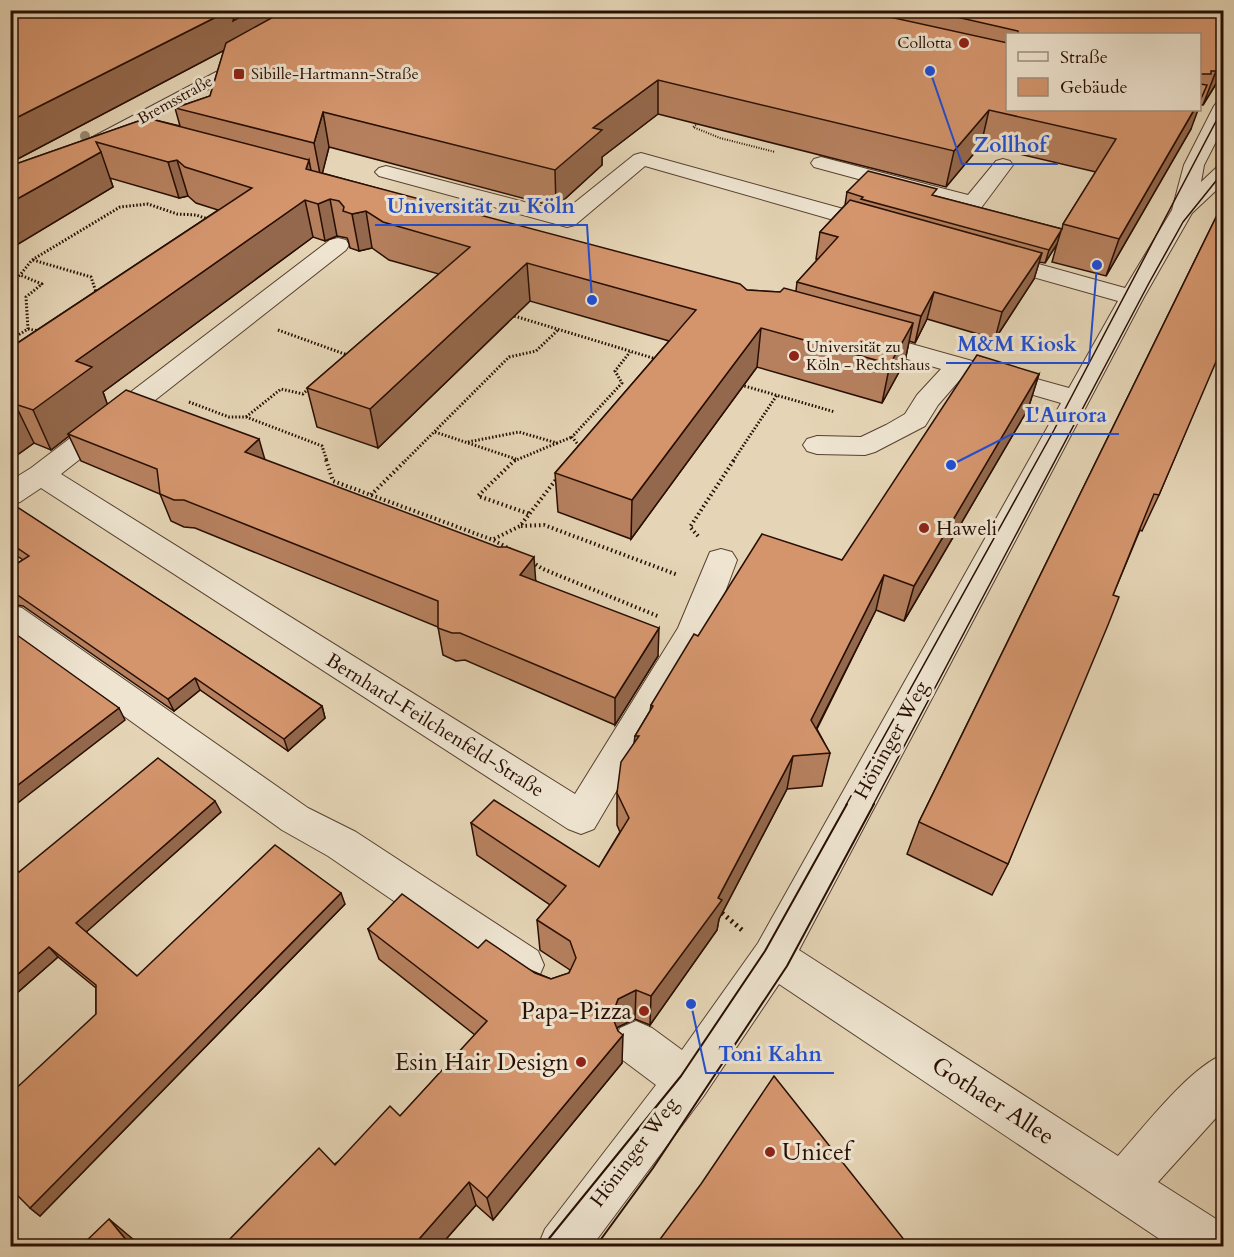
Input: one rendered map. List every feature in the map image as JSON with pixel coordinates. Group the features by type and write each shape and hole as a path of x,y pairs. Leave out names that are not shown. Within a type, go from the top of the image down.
{"street":[{"name":"Bremsstraße","path":"73,155 266,50"},
{"path":"173,101 190,106 195,111"},
{"path":"1197,112 1221,111"},
{"name":"Höninger Weg","path":"1183,210 1194,165 1221,111"},
{"path":"115,133 149,142"},
{"path":"386,172 567,220 640,159 897,232"},
{"path":"821,163 973,202 1003,165"},
{"name":"Höninger Weg","path":"562,1246 687,1081 773,957 1132,297 1183,210 1224,171"},
{"path":"10,495 41,475 328,252"},
{"path":"977,254 1132,297"},
{"path":"845,333 1077,399"},
{"path":"817,445 865,446 896,431 915,420 927,401 959,365"},
{"name":"Bernhard-Feilchenfeld-Straße","path":"41,475 581,818 694,630 716,574"},
{"path":"10,617 295,819 342,844 555,986"},
{"name":"Gothaer Allee","path":"773,957 1213,1246"},
{"path":"636,1043 687,1081"},
{"path":"1123,1186 1178,1123 1224,1076"}],"path":[{"path":"701,120 693,127 720,138 776,152"},
{"path":"10,282 20,275 32,260 120,207 148,204 177,214 196,214 219,222"},
{"path":"32,260 91,276 96,298 107,294"},
{"path":"20,275 42,284 26,297 28,330"},
{"path":"501,312 659,360"},
{"path":"243,318 348,356 355,356"},
{"path":"371,495 509,357 536,351 559,329"},
{"path":"10,340 28,330 46,332"},
{"path":"530,514 478,496 516,459 572,437 622,383 615,371 630,352"},
{"path":"339,363 348,356"},
{"path":"734,382 837,412"},
{"path":"246,417 281,389 303,394 312,386"},
{"path":"152,389 229,417 246,417 322,446 333,481 494,540 514,551"},
{"path":"716,574 690,527 777,395"},
{"path":"435,432 516,459"},
{"path":"468,442 519,432 557,443"},
{"path":"572,437 580,447 573,457"},
{"path":"494,540 520,526 558,476"},
{"path":"520,526 544,525 716,574"},
{"path":"525,557 543,569 694,630"}],"building":[{"path":"10,10 230,10 10,121"},
{"path":"236,10 253,10 233,21"},
{"path":"286,10 858,10 1006,43 1006,111 1193,111 1119,239 1063,224 1116,139 989,110 954,151 658,80 593,128 602,130 555,170 323,112 314,143 175,108 210,96 226,43"},
{"path":"926,10 1224,10 1224,58 1216,71 1211,71 1211,74 1201,74 1201,33 1018,33 1018,31"},
{"path":"1201,84 1207,85 1201,99"},
{"path":"147,118 309,160 306,169 740,284 747,290 780,292 784,288 913,323 890,364 761,328 632,500 555,473 696,310 527,263 370,409 307,388 470,247 383,222 366,211 352,214 343,211 344,207 339,201 330,199 318,204 305,200 76,361 92,367 33,410 15,404 10,407 10,348 252,188 185,167 177,160 168,162 96,142 101,152 10,203 10,166"},
{"path":"868,171 937,189 932,195 1062,229 1049,250 861,199 863,197 847,192"},
{"path":"850,200 1042,253 1002,312 934,292 921,316 797,282 838,237 820,232"},
{"path":"1224,201 1224,343 1159,495 1154,494 1113,595 1119,597 1108,625 1008,864 919,822"},
{"path":"977,355 1039,374 914,586 884,575 811,720 830,753 793,756 718,898 722,900 651,996 636,990 618,999 612,1016 618,1031 623,1035 487,1198 469,1182 413,1246 223,1246 319,1148 335,1165 390,1106 400,1116 487,1021 368,929 402,894 478,948 486,940 535,973 551,979 569,973 576,958 570,941 537,920 566,886 471,823 494,800 599,867 629,818 617,793 621,762 639,736 635,736 653,706 651,705 694,634 698,636 762,534 842,560"},
{"path":"126,390 259,439 245,452 498,547 507,547 534,557 520,575 659,628 615,698 460,633 438,628 438,601 184,500 174,500 160,494 157,469 68,434"},
{"path":"10,503 322,706 284,739 195,678 168,699 16,594 10,593 10,568 29,556 10,543"},
{"path":"10,630 119,708 10,791"},
{"path":"158,758 215,801 76,923 137,976 275,845 341,893 30,1208 10,1188 10,1094 96,1014 96,985 49,947 10,981 10,866 19,872"},
{"name":"Unicef","path":"774,1076 909,1246 655,1246 701,1184"},
{"path":"109,1219 131,1246 81,1246"}],"tram line":[{"path":"846,805 1054,430 1224,106"},
{"path":"873,805 1149,283 1183,222 1224,171"},
{"path":"543,1246 681,1076 765,951 847,804"},
{"path":"596,1246 653,1168 787,966 874,804"}],"place":[{"name":"Collotta","path":"964,43"},
{"name":"Zollhof","path":"930,71"},
{"name":"Sibille-Hartmann-Straße","path":"239,74"},
{"name":"M&M Kiosk","path":"1097,265"},
{"name":"Universität zu Köln","path":"592,300"},
{"name":"Universität zu Köln - Rechtshaus","path":"794,356"},
{"name":"L'Aurora","path":"951,465"},
{"name":"Haweli","path":"924,528"},
{"name":"Toni Kahn","path":"691,1004"},
{"name":"Papa-Pizza","path":"644,1011"},
{"name":"Esin Hair Design","path":"581,1062"},
{"name":"Unicef","path":"770,1152"}]}
